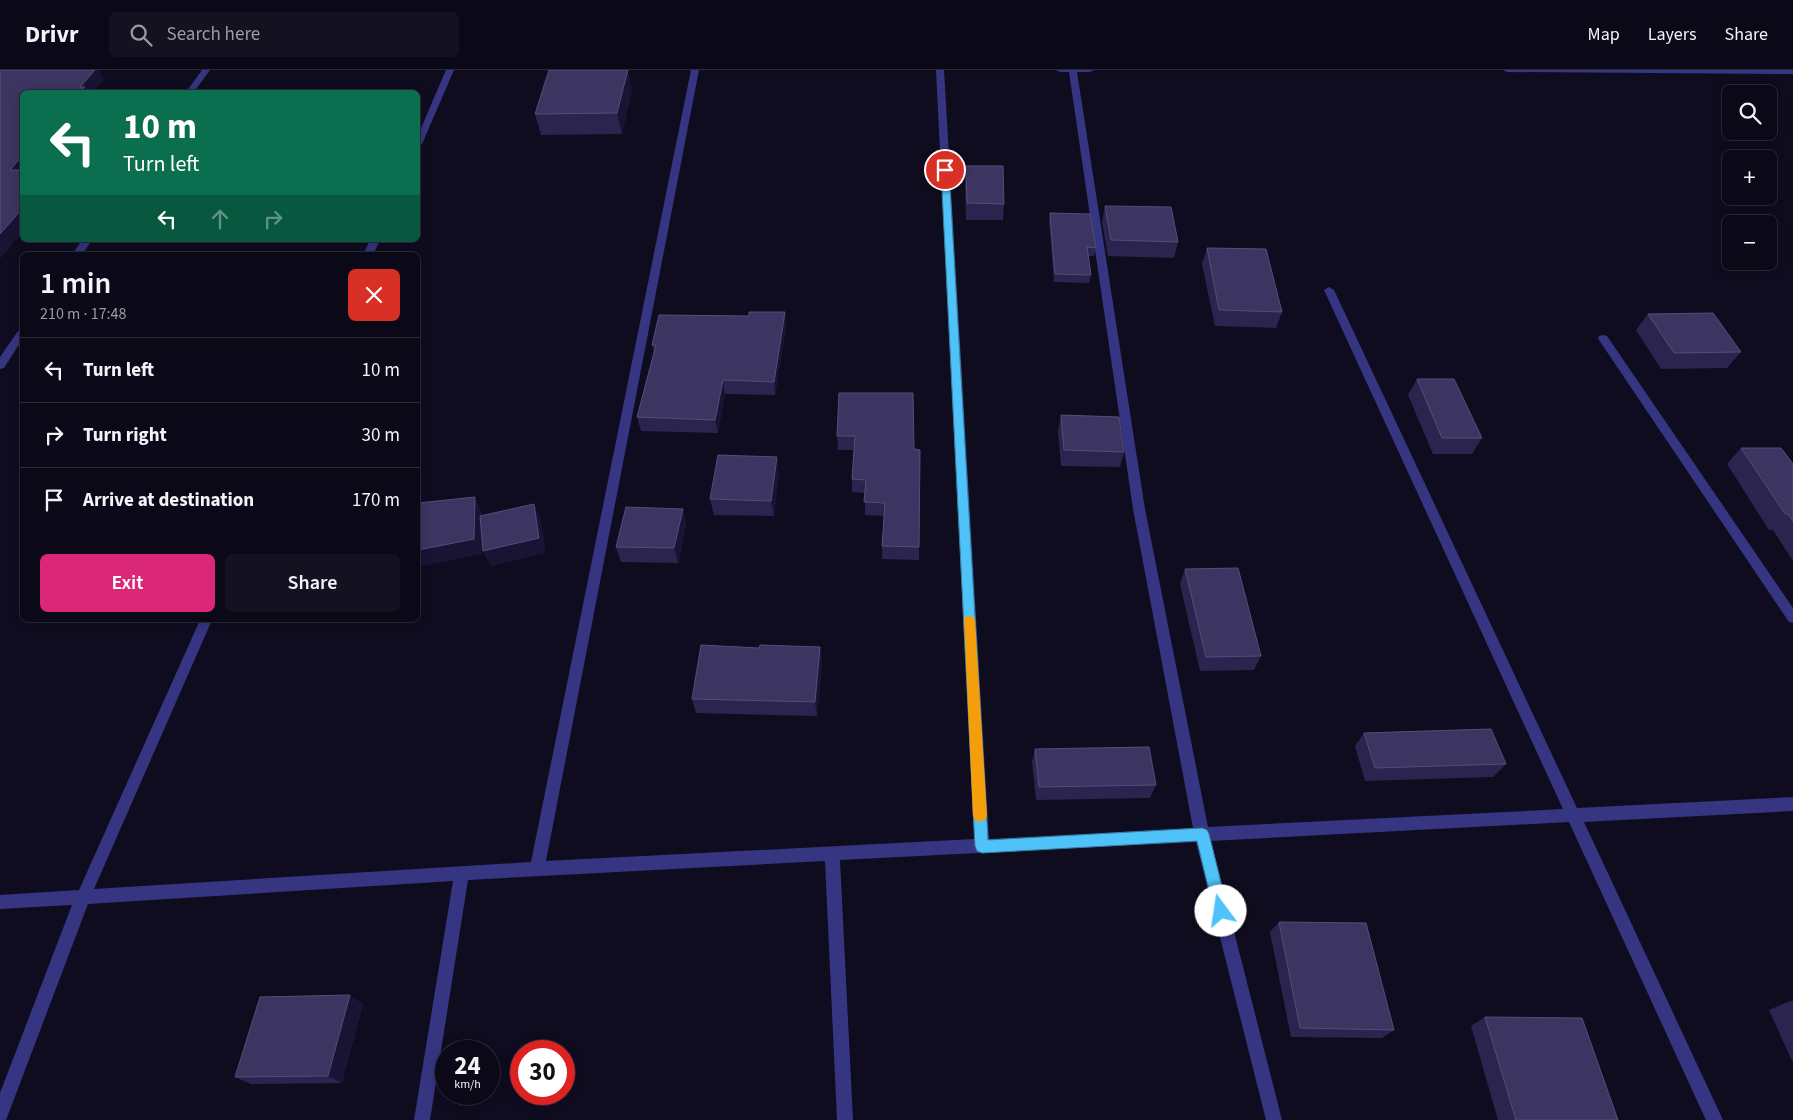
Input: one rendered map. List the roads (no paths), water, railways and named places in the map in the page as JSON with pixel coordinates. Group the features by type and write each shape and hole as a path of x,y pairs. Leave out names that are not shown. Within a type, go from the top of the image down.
{"street":[{"path":"191,90 206,70"},
{"path":"420,139 450,70"},
{"path":"537,869 695,70"},
{"path":"940,70 982,846"},
{"path":"1060,70 1090,70"},
{"path":"1073,70 1139,509 1202,834 1274,1120"},
{"path":"1507,70 1793,72"},
{"path":"1328,290 1715,1120"},
{"path":"0,365 20,336"},
{"path":"1603,338 1793,618"},
{"path":"0,1115 83,897 205,622"},
{"path":"0,902 462,873 1793,804"},
{"path":"832,854 846,1120"},
{"path":"422,1120 462,873"}]}
